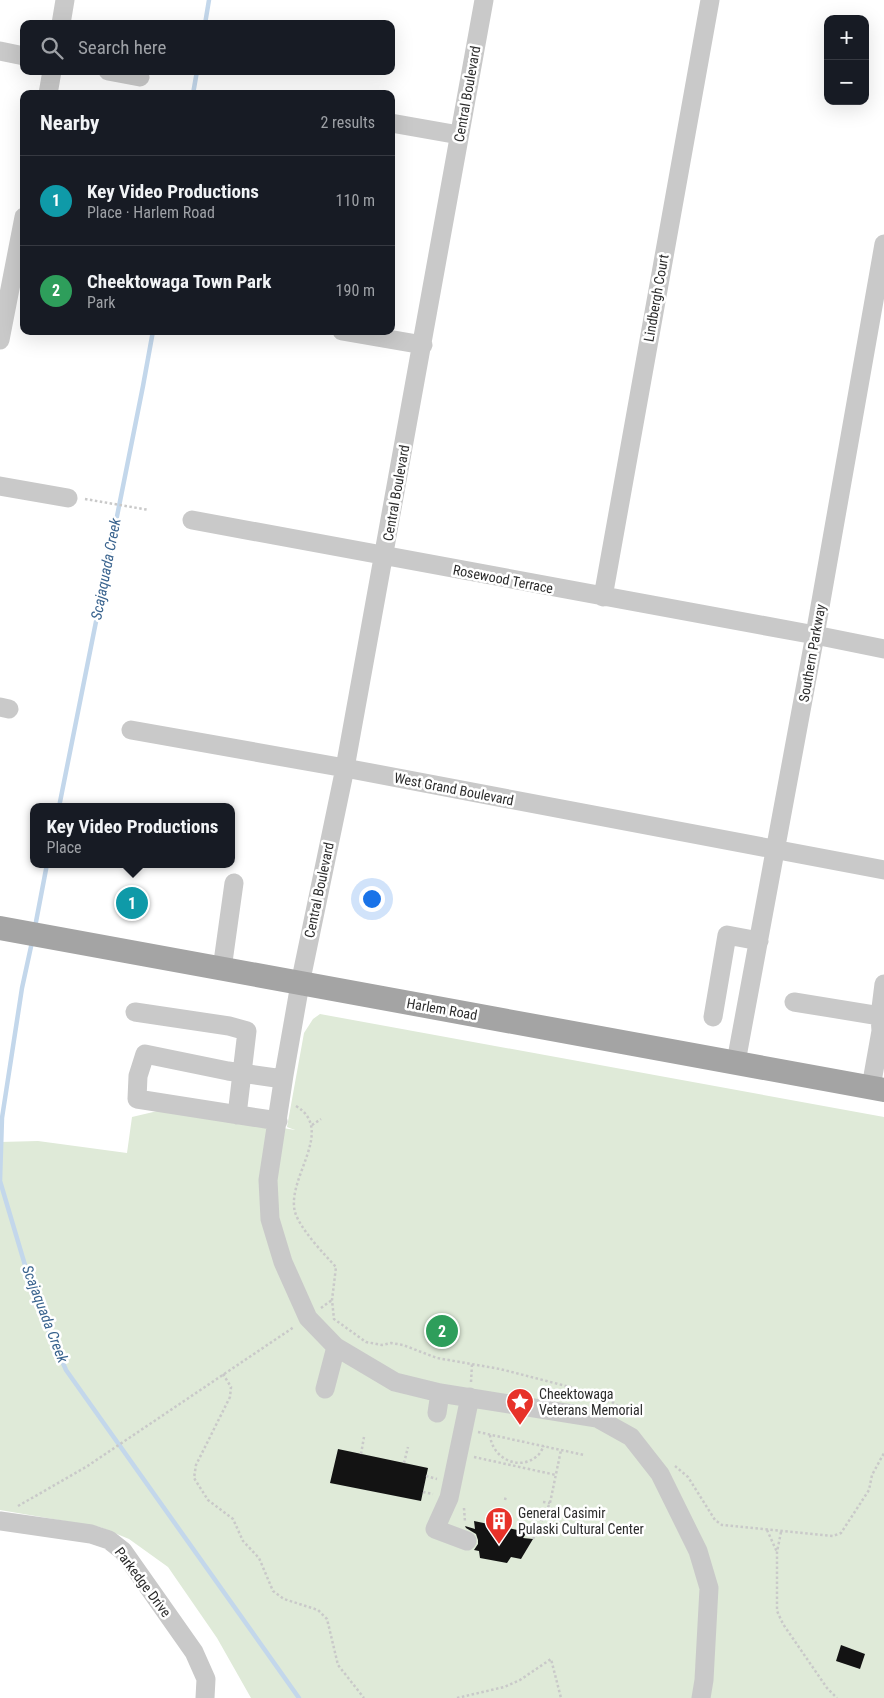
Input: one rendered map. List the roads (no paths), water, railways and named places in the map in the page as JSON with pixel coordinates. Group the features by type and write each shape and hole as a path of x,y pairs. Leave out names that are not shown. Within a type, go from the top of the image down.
{"main road":[{"name":"Harlem Road","path":"0,928 878,1089"}],"street":[{"path":"62,20 65,0"},
{"name":"Central Boulevard","path":"484,0 345,768 300,984 283,1079 268,1180 270,1220 283,1262 308,1318 336,1347 395,1382 596,1426 631,1437 660,1474 692,1553 713,1588 706,1686"},
{"name":"Lindbergh Court","path":"603,597 710,0"},
{"path":"0,51 20,55"},
{"path":"49,90 51,75"},
{"path":"129,75 140,77"},
{"path":"395,124 459,135"},
{"path":"0,340 20,235"},
{"name":"Southern Parkway","path":"736,1062 815,635 884,244"},
{"path":"363,335 422,346"},
{"path":"0,486 75,498"},
{"name":"Rosewood Terrace","path":"192,520 884,649"},
{"name":"West Grand Boulevard","path":"131,730 345,768 884,870"},
{"path":"222,969 234,883"},
{"path":"713,1017 728,935 759,940"},
{"path":"878,1089 884,984"},
{"path":"716,994 748,1000"},
{"path":"794,1002 882,1026"},
{"path":"134,1012 229,1026 247,1032 237,1114"},
{"path":"278,1121 136,1099 138,1076 145,1054 283,1079"},
{"path":"325,1389 336,1347"},
{"path":"436,1412 440,1392"},
{"path":"467,1541 435,1529 449,1498 470,1397"},
{"name":"Parkedge Drive","path":"0,1521 91,1534 109,1540 123,1551 194,1652 206,1678 205,1698"}],"waterway":[{"name":"Scajaquada Creek","path":"206,20 209,0"},
{"name":"Scajaquada Creek","path":"194,90 196,75"},
{"name":"Scajaquada Creek","path":"60,803 152,335"},
{"name":"Scajaquada Creek","path":"35,927 46,868"},
{"name":"Scajaquada Creek","path":"32,942 22,988 2,1118 0,1181 36,1302 66,1370 299,1698"}],"place":[{"name":"Key Video Productions","path":"132,903"},
{"name":"Cheektowaga Town Park","path":"442,1331"},
{"name":"Cheektowaga Veterans Memorial","path":"520,1426"},
{"name":"General Casimir Pulaski Cultural Center","path":"499,1545"}]}
